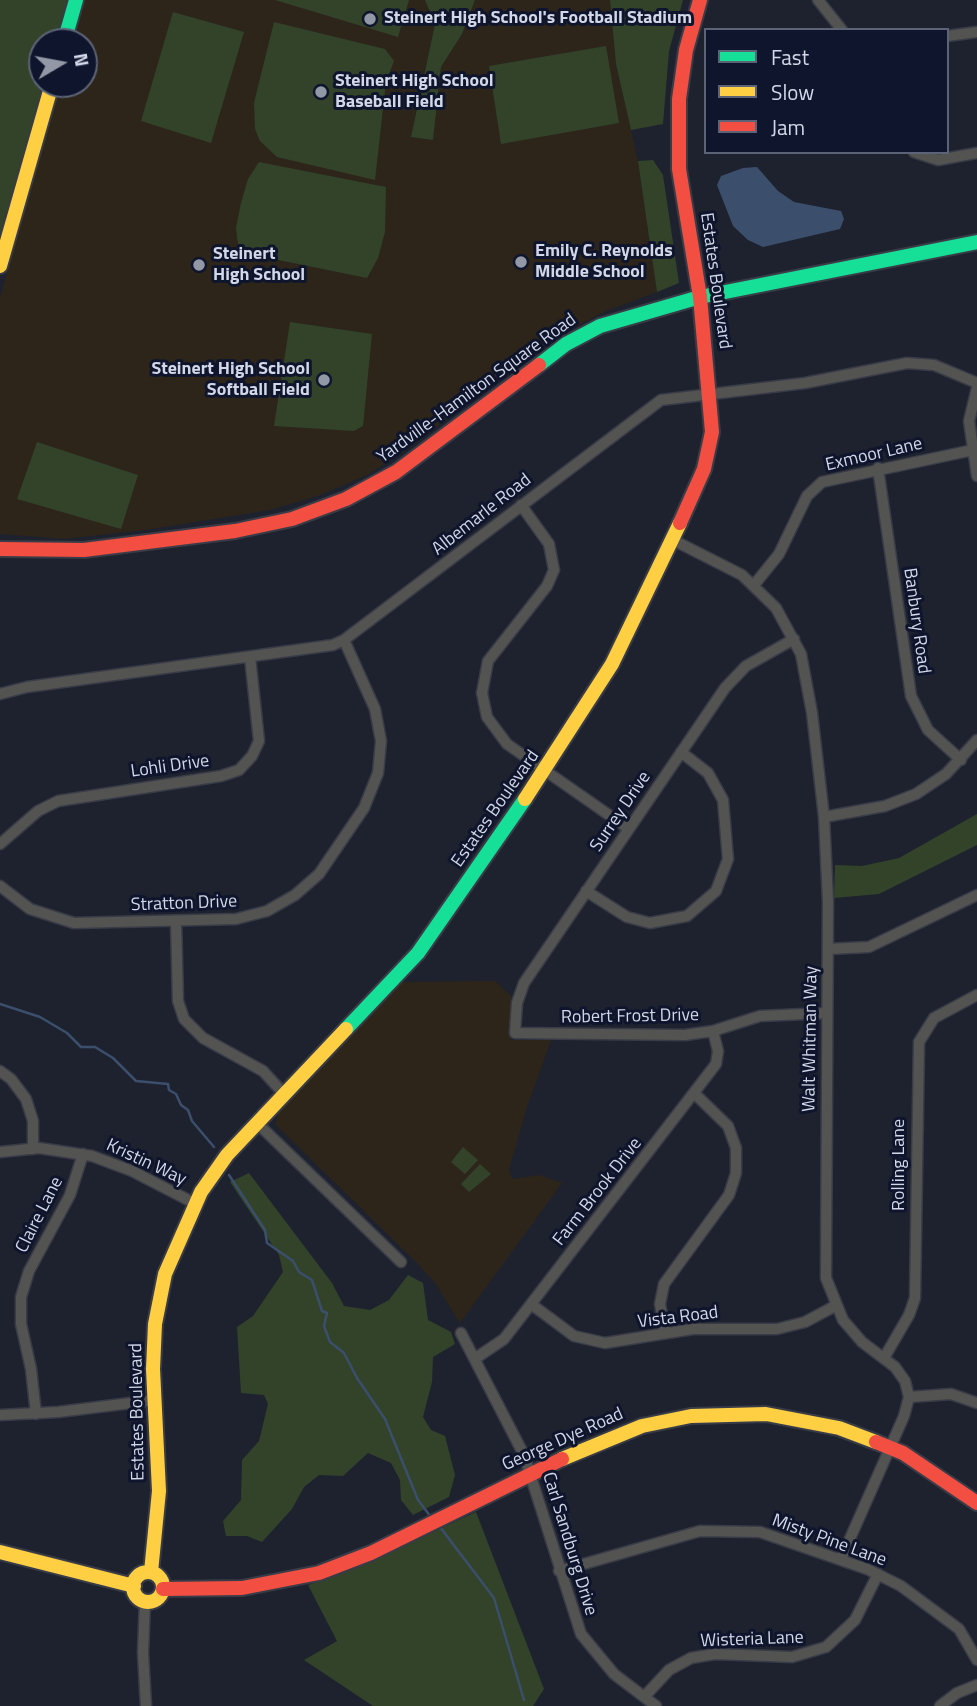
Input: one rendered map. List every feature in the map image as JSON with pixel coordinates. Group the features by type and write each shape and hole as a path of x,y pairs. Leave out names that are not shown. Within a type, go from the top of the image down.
{"street":[{"path":"68,28 76,0"},
{"name":"Estates Boulevard","path":"151,1572 159,1491 154,1347 160,1296 172,1253 194,1203 227,1155 418,953 545,771 612,664 673,540 706,460 712,432 711,394 700,297 679,169 679,99 686,50 700,0"},
{"path":"818,0 840,28"},
{"path":"949,36 977,32"},
{"path":"0,266 48,98"},
{"path":"920,154 938,160 977,153"},
{"name":"Yardville-Hamilton Square Road","path":"0,549 84,550 235,531 319,510 372,486 404,467 581,335 619,318 700,297 977,242"},
{"name":"Albemarle Road","path":"0,694 27,687 332,645 344,640 653,404 668,399 805,383 907,363 934,365 977,386"},
{"path":"977,386 970,411 977,476"},
{"name":"Exmoor Lane","path":"754,585 779,554 803,503 814,488 832,478 973,450"},
{"name":"Banbury Road","path":"878,468 911,696 928,730 961,760"},
{"path":"521,505 549,544 554,570 547,586 494,650 484,671 482,693 487,717 499,736 629,829"},
{"name":"Walt Whitman Way","path":"673,540 728,566 754,585 776,608 794,639 804,666 824,817 828,950 824,1262 835,1306 852,1332 901,1374 909,1397"},
{"name":"Surrey Drive","path":"515,1034 517,1003 524,983 734,676 758,657 794,639"},
{"name":"Stratton Drive","path":"0,886 30,909 59,920 236,919 282,904 319,874 364,808 378,773 379,726 375,709 344,640"},
{"name":"Lohli Drive","path":"0,845 38,811 58,801 221,776 239,770 252,757 259,741 250,656"},
{"path":"824,817 870,810 901,801 931,786 961,760 977,740"},
{"path":"586,891 626,917 650,923 687,916 716,891 728,859 723,800 708,773 681,752"},
{"path":"828,950 869,947 977,895"},
{"path":"176,921 178,1000 184,1019 203,1038 262,1071 284,1094"},
{"name":"Rolling Lane","path":"884,1358 909,1315 915,1297 919,1042 934,1018 977,995"},
{"name":"Robert Frost Drive","path":"515,1034 685,1035 713,1031 760,1016 827,1013"},
{"name":"Farm Brook Drive","path":"476,1358 504,1339 694,1093 718,1058 713,1031"},
{"path":"0,1071 12,1079 26,1099 33,1121 33,1149"},
{"path":"665,1333 660,1304 664,1284 729,1195 736,1173 736,1148 728,1126 694,1093"},
{"path":"257,1123 401,1262"},
{"name":"Kristin Way","path":"0,1152 33,1149 83,1154 132,1171 194,1203"},
{"name":"Claire Lane","path":"36,1414 31,1369 21,1324 21,1297 29,1271 75,1185 83,1154"},
{"name":"Vista Road","path":"531,1304 574,1336 593,1343 718,1328 777,1329 805,1322 835,1306"},
{"name":"Carl Sandburg Drive","path":"461,1332 531,1474 573,1618 589,1646 614,1674 656,1706"},
{"path":"841,1559 891,1447 909,1397 951,1394 977,1403"},
{"path":"0,1415 36,1414 155,1400"},
{"name":"George Dye Road","path":"163,1589 242,1588 319,1573 371,1553 618,1434 666,1420 716,1414 766,1414 815,1422 891,1447 925,1466 977,1503"},
{"name":"Misty Pine Lane","path":"559,1570 683,1535 720,1530 780,1536 878,1574 942,1614 966,1638 977,1660"},
{"path":"0,1552 134,1586"},
{"path":"151,1572 159,1576 163,1589 157,1599 145,1601 138,1597 134,1586 139,1575 151,1572"},
{"name":"Wisteria Lane","path":"644,1697 669,1670 691,1658 715,1654 792,1657 826,1647 855,1620 878,1574"},
{"path":"145,1601 142,1653 146,1706"},
{"path":"940,1706 957,1693 977,1685"}],"shaded area":[{"name":"Steinert High School","path":"85,0 425,0 435,24 411,137 433,140 441,67 462,34 475,0 610,0 616,64 638,161 657,292 606,311 556,337 402,453 367,475 320,495 270,510 145,530 64,539 0,534 0,298 56,98 98,98 98,28 76,28"},
{"path":"495,981 511,996 511,1040 551,1040 526,1110 509,1170 513,1179 539,1175 562,1183 460,1323 435,1283 417,1263 275,1124 279,1111 402,982"}],"green space":[{"path":"0,0 68,0 60,28 28,28 28,98 40,98 0,236"},
{"name":"Steinert High School's Football Stadium","path":"275,0 409,0 398,37"},
{"path":"425,0 475,0 462,34 441,67 433,140 411,137 435,24"},
{"path":"610,0 683,0 669,51 663,124 631,130 616,64"},
{"path":"173,12 244,32 211,143 141,121"},
{"name":"Steinert High School Baseball Field","path":"274,22 385,49 394,61 386,82 375,180 277,157 260,141 255,129 254,103"},
{"path":"606,46 619,123 501,144 489,66"},
{"path":"653,160 663,175 679,283 657,292 638,161"},
{"path":"259,162 386,187 385,232 378,258 367,278 239,252 236,228 241,203 248,179"},
{"name":"Steinert High School Softball Field","path":"290,322 372,334 363,426 354,431 274,426"},
{"path":"37,442 138,475 121,529 17,499"},
{"path":"977,814 977,845 879,894 834,898 835,865 862,866 899,858"},
{"path":"463,1147 478,1160 465,1174 451,1162"},
{"path":"480,1164 491,1174 469,1192 461,1184"},
{"path":"249,1173 332,1283 344,1306 370,1310 389,1300 408,1275 423,1283 428,1320 451,1332 455,1344 433,1357 432,1382 423,1417 431,1430 445,1436 455,1475 449,1497 413,1515 401,1500 400,1480 391,1463 368,1453 343,1476 319,1475 304,1487 292,1509 262,1542 247,1536 226,1536 223,1521 241,1500 242,1460 259,1441 268,1404 264,1395 241,1393 237,1327 253,1316 283,1272 279,1255 230,1182"},
{"path":"476,1512 544,1689 533,1706 373,1706 304,1660 337,1641 308,1585 350,1570"}],"water":[{"path":"757,167 778,191 794,202 841,211 844,219 840,229 763,247 748,240 733,226 717,185 721,176 743,168"}],"waterway":[{"path":"0,1004 40,1017 67,1033 81,1047 95,1047 113,1058 136,1081 168,1084 169,1090 176,1094 181,1105 188,1110 192,1121 214,1147"},
{"path":"229,1175 265,1230 267,1243 293,1261 299,1272 312,1280 322,1311 327,1313 324,1326 330,1342 344,1353 357,1378 385,1419 418,1500 431,1517"},
{"path":"440,1527 494,1598 524,1700"}],"traffic: fast":[{"path":"68,28 76,0"},
{"path":"539,365 566,344 600,326 700,297 977,242"},
{"path":"346,1029 418,953 525,799"}],"traffic: slow":[{"path":"0,266 48,98"},
{"path":"525,799 612,664 680,523"},
{"path":"151,1572 159,1491 153,1369 155,1324 165,1274 201,1192 227,1155 346,1029"},
{"path":"562,1459 642,1426 691,1416 766,1414 839,1428 876,1442"},
{"path":"0,1552 134,1586"},
{"path":"148,1572 154,1573 162,1581 163,1587 162,1593 154,1601 148,1602 142,1601 134,1593 133,1587 134,1581 142,1573 148,1572"}],"traffic: jam":[{"path":"680,523 704,469 712,432 700,297 679,169 679,99 686,50 700,0"},
{"path":"0,549 84,550 235,531 292,519 346,499 396,472 539,365"},
{"path":"876,1442 903,1453 977,1503"},
{"path":"163,1589 242,1588 319,1573 371,1553 562,1459"}],"place":[{"name":"Steinert High School's Football Stadium","path":"370,19"},
{"name":"Steinert High School Baseball Field","path":"321,92"},
{"name":"Emily C. Reynolds Middle School","path":"521,262"},
{"name":"Steinert High School","path":"199,265"},
{"name":"Steinert High School Softball Field","path":"324,380"}]}
